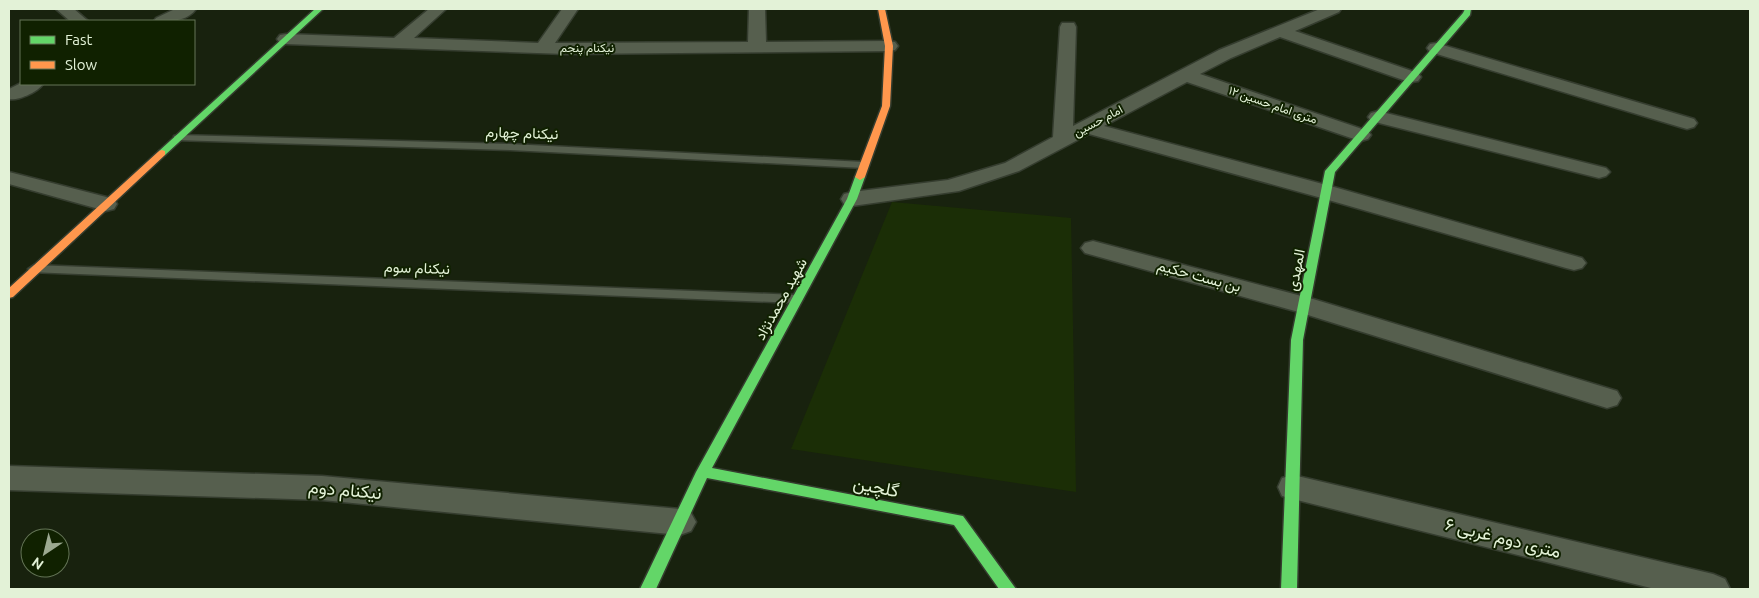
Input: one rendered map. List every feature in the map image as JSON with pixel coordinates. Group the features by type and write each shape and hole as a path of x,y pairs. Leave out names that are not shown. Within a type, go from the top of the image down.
{"street":[{"path":"64,9 79,20"},
{"path":"164,20 188,9"},
{"path":"9,294 319,9"},
{"path":"398,43 438,9"},
{"path":"543,48 570,9"},
{"path":"757,9 757,47"},
{"name":"شهید محمدنژاد","path":"648,589 703,472 852,199 886,106 889,46 881,9"},
{"name":"امام حسین","path":"852,199 951,186 1012,167 1225,54 1333,9"},
{"name":"المهدی","path":"1290,589 1297,340 1330,171 1468,13 1468,9"},
{"path":"1063,139 1068,26"},
{"path":"1280,31 1412,77"},
{"name":"نیکنام پنجم","path":"286,39 543,48 889,46"},
{"path":"1436,48 1687,123"},
{"name":"۱۲ متری امام حسین","path":"1185,75 1361,135"},
{"path":"13,94 32,85"},
{"path":"1378,117 1599,172"},
{"path":"1086,127 1326,192 1574,263"},
{"path":"9,178 106,204"},
{"name":"بن بست حکیم","path":"1093,248 1304,305 1607,398"},
{"name":"گلچین","path":"703,472 958,520 1008,589"},
{"name":"نیکنام دوم","path":"9,478 322,488 680,522"},
{"name":"۶ متری دوم غربی","path":"1293,487 1713,589"}],"lane":[{"name":"نیکنام چهارم","path":"178,138 510,147 864,165"},
{"name":"نیکنام سوم","path":"34,269 798,299"}],"shaded area":[{"path":"892,202 1071,218 1076,492 791,449"}],"traffic: fast":[{"path":"162,153 319,9"},
{"path":"1289,589 1297,340 1330,171 1467,13 1468,9"},
{"path":"648,589 703,472 852,199 860,177"},
{"path":"703,472 958,520 1008,589"}],"traffic: slow":[{"path":"860,177 886,106 889,46 881,9"},
{"path":"9,294 162,153"}]}
